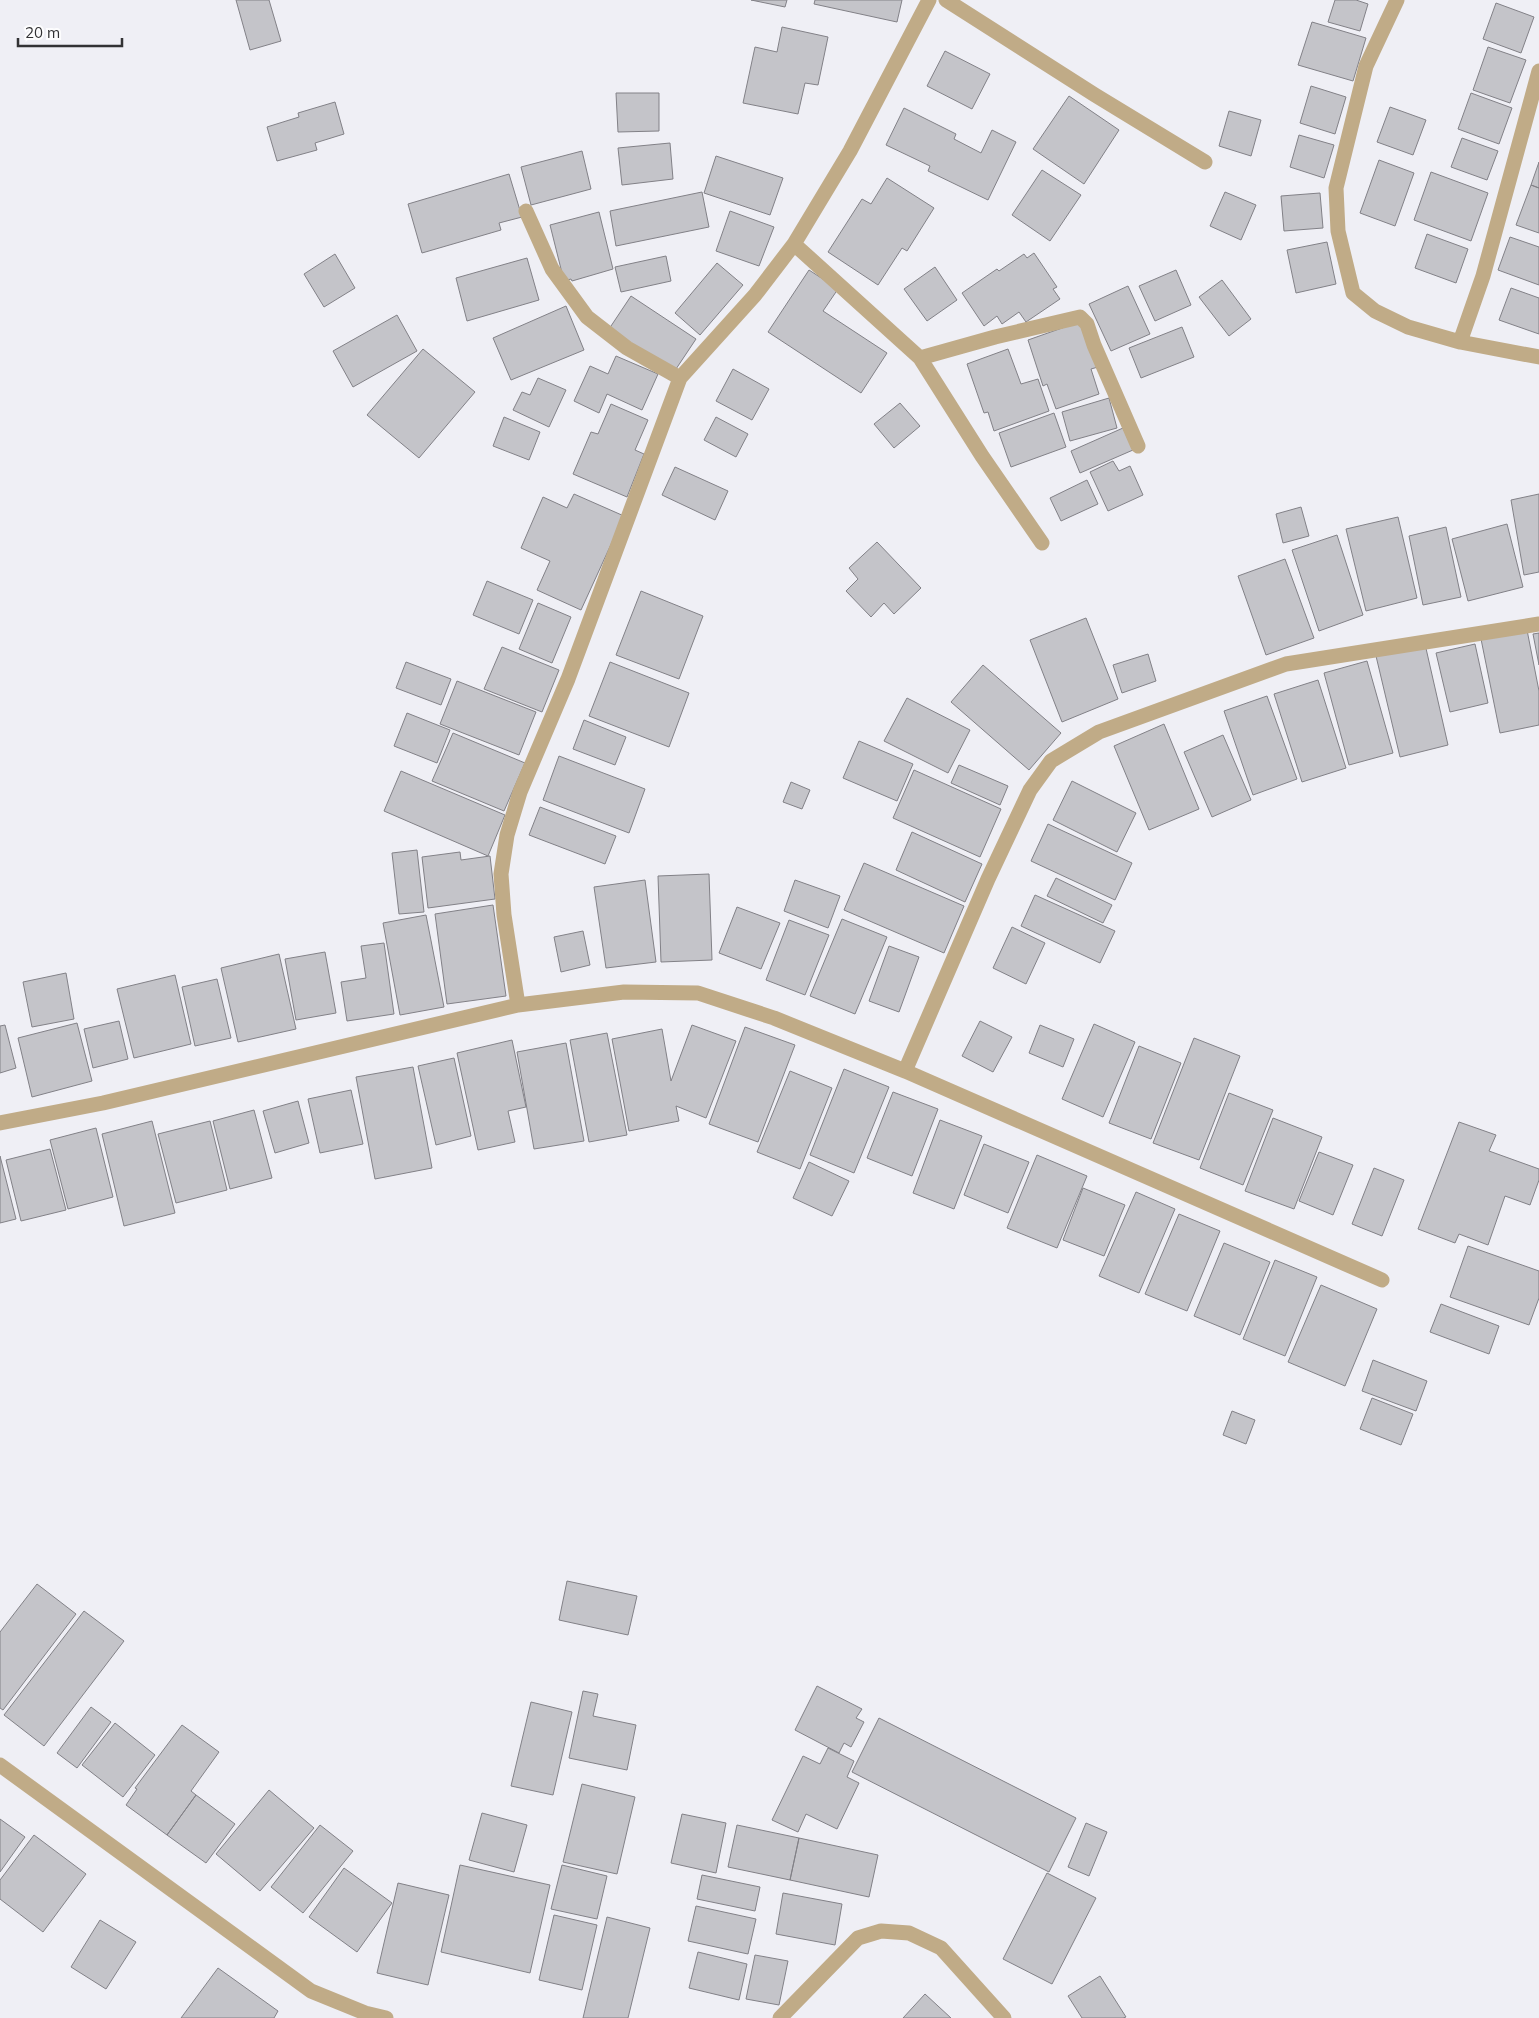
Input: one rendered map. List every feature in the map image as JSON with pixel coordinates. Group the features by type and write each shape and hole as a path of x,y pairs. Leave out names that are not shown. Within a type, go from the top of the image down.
{"street":[{"path":"518,1005 504,915 501,874 507,835 520,792 568,679 680,378 755,295 794,244 850,151 929,0"},
{"path":"946,0 1095,95 1205,162"},
{"path":"1397,0 1366,66 1336,188 1338,231 1353,292 1375,311 1408,327 1460,342 1539,357"},
{"path":"1460,342 1483,276 1539,71"},
{"path":"526,211 552,269 587,317 627,348 680,378"},
{"path":"794,244 920,358 982,456 1042,543"},
{"path":"920,358 995,337 1080,317 1086,324 1138,446"},
{"path":"905,1071 992,870 1030,790 1051,761 1099,732 1286,664 1539,624"},
{"path":"0,1123 103,1103 518,1005 624,992 698,993 774,1018 905,1071 1382,1280"},
{"path":"0,1765 312,1991 365,2013 386,2018"},
{"path":"780,2018 858,1938 881,1931 909,1933 941,1948 1004,2018"}],"building":[{"path":"236,0 269,0 281,41 250,50"},
{"path":"751,0 787,0 785,7"},
{"path":"815,0 902,0 897,22 814,4"},
{"path":"1335,0 1356,0 1368,4 1360,31 1328,22"},
{"path":"1496,3 1534,17 1521,53 1483,39"},
{"path":"1312,22 1366,38 1353,81 1298,65"},
{"path":"782,27 828,37 818,85 805,83 798,114 743,103 755,47 777,52"},
{"path":"1488,47 1526,60 1510,103 1473,90"},
{"path":"945,51 990,74 972,109 927,86"},
{"path":"1311,86 1346,97 1335,134 1300,123"},
{"path":"616,93 659,93 659,131 618,132"},
{"path":"1471,93 1512,108 1499,144 1458,129"},
{"path":"1069,96 1119,130 1084,184 1033,149"},
{"path":"335,102 344,134 315,143 317,150 277,161 267,127 299,117 298,113"},
{"path":"1390,107 1426,120 1413,155 1377,142"},
{"path":"904,108 956,134 954,139 981,153 992,130 1016,142 988,200 928,171 930,166 886,145"},
{"path":"1229,111 1261,120 1251,156 1219,146"},
{"path":"1299,135 1334,145 1324,178 1290,167"},
{"path":"1462,138 1498,151 1487,180 1451,167"},
{"path":"670,143 673,179 622,185 618,148"},
{"path":"582,151 591,189 531,205 521,167"},
{"path":"716,156 783,178 770,215 704,193"},
{"path":"1379,160 1414,173 1395,226 1360,213"},
{"path":"1539,162 1539,188 1531,185"},
{"path":"1042,170 1081,195 1050,241 1012,215"},
{"path":"1431,172 1488,193 1471,241 1414,220"},
{"path":"509,174 522,217 499,223 501,230 422,253 408,204"},
{"path":"887,178 934,208 907,251 902,248 878,285 828,252 862,199 871,204"},
{"path":"1531,185 1539,188 1539,233 1516,225"},
{"path":"702,192 709,227 616,246 610,211"},
{"path":"1225,192 1256,205 1241,240 1210,226"},
{"path":"1320,193 1323,228 1284,231 1281,196"},
{"path":"730,211 774,227 759,266 716,251"},
{"path":"599,212 613,269 572,281 571,279 564,281 550,225"},
{"path":"1427,234 1468,249 1456,283 1415,268"},
{"path":"1510,237 1539,247 1539,285 1498,270"},
{"path":"1327,242 1336,284 1296,293 1287,250"},
{"path":"1034,253 1057,287 1053,289 1060,299 1026,322 1019,312 1002,324 997,316 984,326 962,293 997,269 999,271 1024,254 1027,258"},
{"path":"335,254 355,288 324,307 304,274"},
{"path":"666,256 671,281 621,292 615,267"},
{"path":"527,258 539,300 467,321 456,278"},
{"path":"717,263 743,285 700,335 675,313"},
{"path":"935,267 957,300 927,321 904,289"},
{"path":"809,270 838,289 823,311 887,353 861,393 768,332"},
{"path":"1176,270 1191,305 1155,321 1139,286"},
{"path":"1222,280 1251,319 1229,336 1199,297"},
{"path":"1128,286 1150,334 1111,351 1089,304"},
{"path":"1511,288 1539,298 1539,334 1499,320"},
{"path":"631,296 696,339 674,372 609,329"},
{"path":"566,306 584,350 511,380 493,338"},
{"path":"397,315 417,351 353,387 333,351"},
{"path":"1082,321 1098,367 1091,369 1099,394 1056,409 1047,384 1043,386 1028,340"},
{"path":"1182,327 1194,357 1141,378 1129,348"},
{"path":"423,349 475,392 419,458 367,415"},
{"path":"1008,349 1021,384 1038,379 1049,411 994,431 988,412 984,413 967,364"},
{"path":"616,356 658,374 642,410 607,394 599,413 574,401 590,366 608,374"},
{"path":"733,369 769,389 752,420 716,401"},
{"path":"538,378 566,390 549,427 513,410 522,392 530,395"},
{"path":"1109,398 1117,428 1070,441 1062,412"},
{"path":"900,403 920,426 894,448 874,424"},
{"path":"611,404 648,420 635,450 644,454 627,497 573,474 591,432 598,434"},
{"path":"1054,413 1066,447 1011,467 999,433"},
{"path":"504,417 540,432 529,460 493,446"},
{"path":"716,417 748,434 736,457 704,440"},
{"path":"1123,428 1133,450 1080,473 1071,451"},
{"path":"1113,461 1119,471 1130,466 1143,495 1108,511 1090,472"},
{"path":"675,467 728,491 715,520 662,495"},
{"path":"1087,480 1098,504 1061,521 1050,498"},
{"path":"574,494 624,516 581,610 537,590 550,561 521,548 543,497 567,508"},
{"path":"1539,494 1539,572 1524,575 1511,500"},
{"path":"1301,507 1309,536 1283,543 1276,514"},
{"path":"1398,517 1417,598 1366,611 1346,529"},
{"path":"1507,524 1523,587 1468,601 1452,539"},
{"path":"1446,527 1461,597 1423,605 1409,536"},
{"path":"1337,535 1363,615 1319,631 1292,550"},
{"path":"877,542 921,588 894,614 884,603 871,617 846,591 858,579 849,568"},
{"path":"1285,559 1314,638 1266,655 1238,576"},
{"path":"487,581 533,600 519,634 473,615"},
{"path":"641,591 703,616 679,679 616,655"},
{"path":"538,603 571,617 552,663 519,649"},
{"path":"1086,618 1118,699 1062,722 1030,640"},
{"path":"1527,630 1539,691 1539,725 1500,733 1481,639"},
{"path":"1539,633 1539,665 1533,634"},
{"path":"1425,644 1448,745 1400,757 1376,656"},
{"path":"1475,644 1488,703 1450,712 1436,653"},
{"path":"502,647 559,670 542,712 484,689"},
{"path":"1148,654 1156,681 1122,693 1113,665"},
{"path":"1367,661 1393,753 1349,765 1324,673"},
{"path":"406,662 451,679 441,705 396,688"},
{"path":"610,662 689,693 669,747 589,716"},
{"path":"983,665 1061,733 1029,770 951,702"},
{"path":"1318,680 1346,768 1302,782 1274,694"},
{"path":"457,681 536,712 519,755 440,724"},
{"path":"1267,696 1297,779 1253,795 1224,711"},
{"path":"907,698 970,730 948,773 884,741"},
{"path":"407,713 450,730 437,763 394,746"},
{"path":"584,720 626,737 615,765 573,749"},
{"path":"1164,724 1199,809 1149,830 1114,746"},
{"path":"453,733 525,763 504,811 432,781"},
{"path":"1223,735 1251,800 1212,817 1184,752"},
{"path":"859,741 913,764 897,801 843,778"},
{"path":"559,756 645,789 629,833 543,800"},
{"path":"959,765 1008,786 1000,805 951,783"},
{"path":"914,770 1001,809 980,857 893,818"},
{"path":"401,771 505,815 488,856 384,811"},
{"path":"1072,781 1136,813 1117,852 1053,820"},
{"path":"791,782 810,790 802,809 783,802"},
{"path":"540,807 616,836 605,864 529,835"},
{"path":"1048,824 1132,863 1115,900 1031,861"},
{"path":"912,832 982,864 965,902 896,870"},
{"path":"417,850 424,912 399,914 392,853"},
{"path":"460,852 461,860 490,856 495,899 428,908 422,857"},
{"path":"864,863 964,906 944,953 844,910"},
{"path":"709,874 712,960 661,962 658,876"},
{"path":"1056,878 1112,905 1103,923 1047,896"},
{"path":"645,880 656,962 606,968 594,887"},
{"path":"795,880 840,896 828,928 784,911"},
{"path":"1035,895 1115,931 1100,963 1021,926"},
{"path":"493,905 506,996 447,1004 435,914"},
{"path":"737,907 780,923 761,969 719,953"},
{"path":"426,915 444,1007 400,1015 383,923"},
{"path":"842,919 887,937 855,1014 810,996"},
{"path":"789,920 829,935 805,995 766,980"},
{"path":"1012,927 1045,943 1026,984 993,968"},
{"path":"583,931 590,965 561,972 554,937"},
{"path":"384,943 394,1014 347,1021 341,982 366,978 361,946"},
{"path":"889,946 919,957 899,1012 869,1001"},
{"path":"325,952 336,1013 296,1020 285,959"},
{"path":"279,954 296,1029 238,1042 221,968"},
{"path":"66,973 74,1019 32,1027 23,982"},
{"path":"175,975 191,1044 134,1058 117,989"},
{"path":"217,979 231,1038 195,1046 182,987"},
{"path":"119,1021 128,1059 93,1068 84,1029"},
{"path":"980,1021 1012,1037 993,1072 962,1056"},
{"path":"77,1023 92,1081 32,1097 18,1038"},
{"path":"1094,1024 1135,1042 1103,1117 1062,1099"},
{"path":"5,1025 16,1068 0,1073 0,1026"},
{"path":"692,1025 736,1041 706,1118 676,1106 679,1121 629,1131 612,1039 662,1029 671,1081"},
{"path":"1040,1025 1074,1039 1063,1067 1029,1053"},
{"path":"745,1027 795,1045 758,1142 709,1124"},
{"path":"607,1033 627,1135 589,1142 570,1040"},
{"path":"1194,1038 1240,1056 1199,1160 1153,1143"},
{"path":"512,1040 526,1107 508,1111 515,1142 478,1150 457,1053"},
{"path":"566,1043 584,1141 534,1149 517,1052"},
{"path":"1139,1046 1181,1063 1151,1139 1109,1123"},
{"path":"454,1058 471,1136 436,1145 418,1066"},
{"path":"413,1067 432,1168 375,1179 356,1077"},
{"path":"844,1069 889,1087 854,1173 810,1155"},
{"path":"790,1071 832,1088 800,1169 757,1152"},
{"path":"351,1090 363,1144 320,1153 308,1099"},
{"path":"893,1092 938,1109 912,1176 867,1158"},
{"path":"1229,1093 1273,1110 1243,1185 1200,1168"},
{"path":"298,1101 309,1143 275,1153 263,1111"},
{"path":"254,1110 272,1178 230,1189 213,1121"},
{"path":"1273,1118 1322,1137 1294,1209 1245,1191"},
{"path":"940,1120 982,1136 954,1209 913,1193"},
{"path":"152,1121 175,1213 124,1226 102,1134"},
{"path":"210,1121 227,1190 176,1203 158,1134"},
{"path":"1459,1122 1496,1135 1489,1151 1539,1169 1539,1180 1530,1205 1505,1196 1488,1245 1459,1234 1455,1243 1418,1229"},
{"path":"96,1128 113,1197 68,1209 50,1140"},
{"path":"984,1144 1029,1162 1008,1213 964,1195"},
{"path":"50,1149 66,1210 21,1221 6,1160"},
{"path":"1319,1152 1353,1165 1333,1215 1299,1201"},
{"path":"1037,1155 1087,1176 1057,1248 1007,1228"},
{"path":"0,1156 16,1219 0,1223"},
{"path":"809,1162 849,1181 832,1216 793,1198"},
{"path":"1374,1168 1404,1180 1382,1236 1352,1224"},
{"path":"1083,1188 1125,1205 1104,1256 1063,1240"},
{"path":"1136,1192 1175,1209 1139,1293 1099,1276"},
{"path":"1179,1214 1220,1231 1187,1311 1145,1294"},
{"path":"1224,1243 1270,1262 1240,1335 1194,1316"},
{"path":"1468,1246 1539,1271 1539,1298 1529,1325 1450,1297"},
{"path":"1275,1260 1317,1277 1285,1356 1243,1339"},
{"path":"1321,1285 1377,1309 1345,1386 1288,1362"},
{"path":"1441,1304 1499,1326 1489,1354 1430,1332"},
{"path":"1373,1360 1427,1381 1416,1411 1362,1391"},
{"path":"1372,1398 1413,1414 1401,1445 1360,1429"},
{"path":"1232,1411 1255,1420 1246,1444 1223,1435"},
{"path":"567,1581 637,1596 628,1635 559,1620"},
{"path":"37,1584 76,1614 3,1710 0,1708 0,1632"},
{"path":"84,1611 124,1641 44,1746 4,1715"},
{"path":"817,1686 862,1709 856,1718 864,1722 851,1747 844,1743 839,1753 795,1730"},
{"path":"583,1691 598,1694 593,1716 636,1725 627,1770 569,1758"},
{"path":"531,1702 572,1712 553,1795 511,1786"},
{"path":"91,1707 111,1722 77,1768 57,1753"},
{"path":"879,1718 1076,1818 1049,1872 852,1772"},
{"path":"115,1723 155,1755 123,1797 82,1765"},
{"path":"182,1725 219,1752 191,1791 196,1795 167,1835 126,1805 137,1789 135,1788"},
{"path":"828,1748 854,1761 847,1777 859,1783 837,1829 806,1814 798,1832 772,1820 803,1756 820,1764"},
{"path":"582,1784 635,1797 617,1874 563,1862"},
{"path":"269,1790 314,1828 260,1891 216,1854"},
{"path":"196,1795 235,1824 206,1863 167,1835"},
{"path":"482,1813 527,1825 514,1872 469,1860"},
{"path":"682,1814 726,1823 716,1873 671,1863"},
{"path":"0,1819 25,1837 0,1872"},
{"path":"1086,1823 1107,1832 1089,1876 1068,1867"},
{"path":"320,1825 353,1851 303,1913 271,1887"},
{"path":"737,1825 799,1838 790,1880 728,1867"},
{"path":"34,1835 86,1874 43,1932 0,1899 0,1880"},
{"path":"799,1838 878,1855 869,1897 790,1880"},
{"path":"460,1865 550,1885 530,1973 441,1952"},
{"path":"562,1865 607,1876 597,1919 551,1909"},
{"path":"344,1868 392,1903 357,1952 309,1917"},
{"path":"1047,1873 1096,1898 1052,1984 1003,1959"},
{"path":"702,1875 760,1887 755,1911 697,1899"},
{"path":"398,1883 449,1895 428,1985 377,1973"},
{"path":"783,1893 842,1904 835,1945 776,1934"},
{"path":"696,1906 756,1919 748,1954 688,1941"},
{"path":"554,1915 597,1925 582,1990 539,1980"},
{"path":"607,1917 650,1928 628,2018 583,2018"},
{"path":"100,1920 136,1942 106,1989 71,1967"},
{"path":"698,1952 747,1964 739,2000 689,1988"},
{"path":"755,1955 788,1961 779,2005 746,1999"},
{"path":"218,1968 278,2011 274,2018 181,2018"},
{"path":"1100,1976 1126,2017 1082,2018 1068,1996"},
{"path":"925,1994 951,2018 903,2018"}]}
